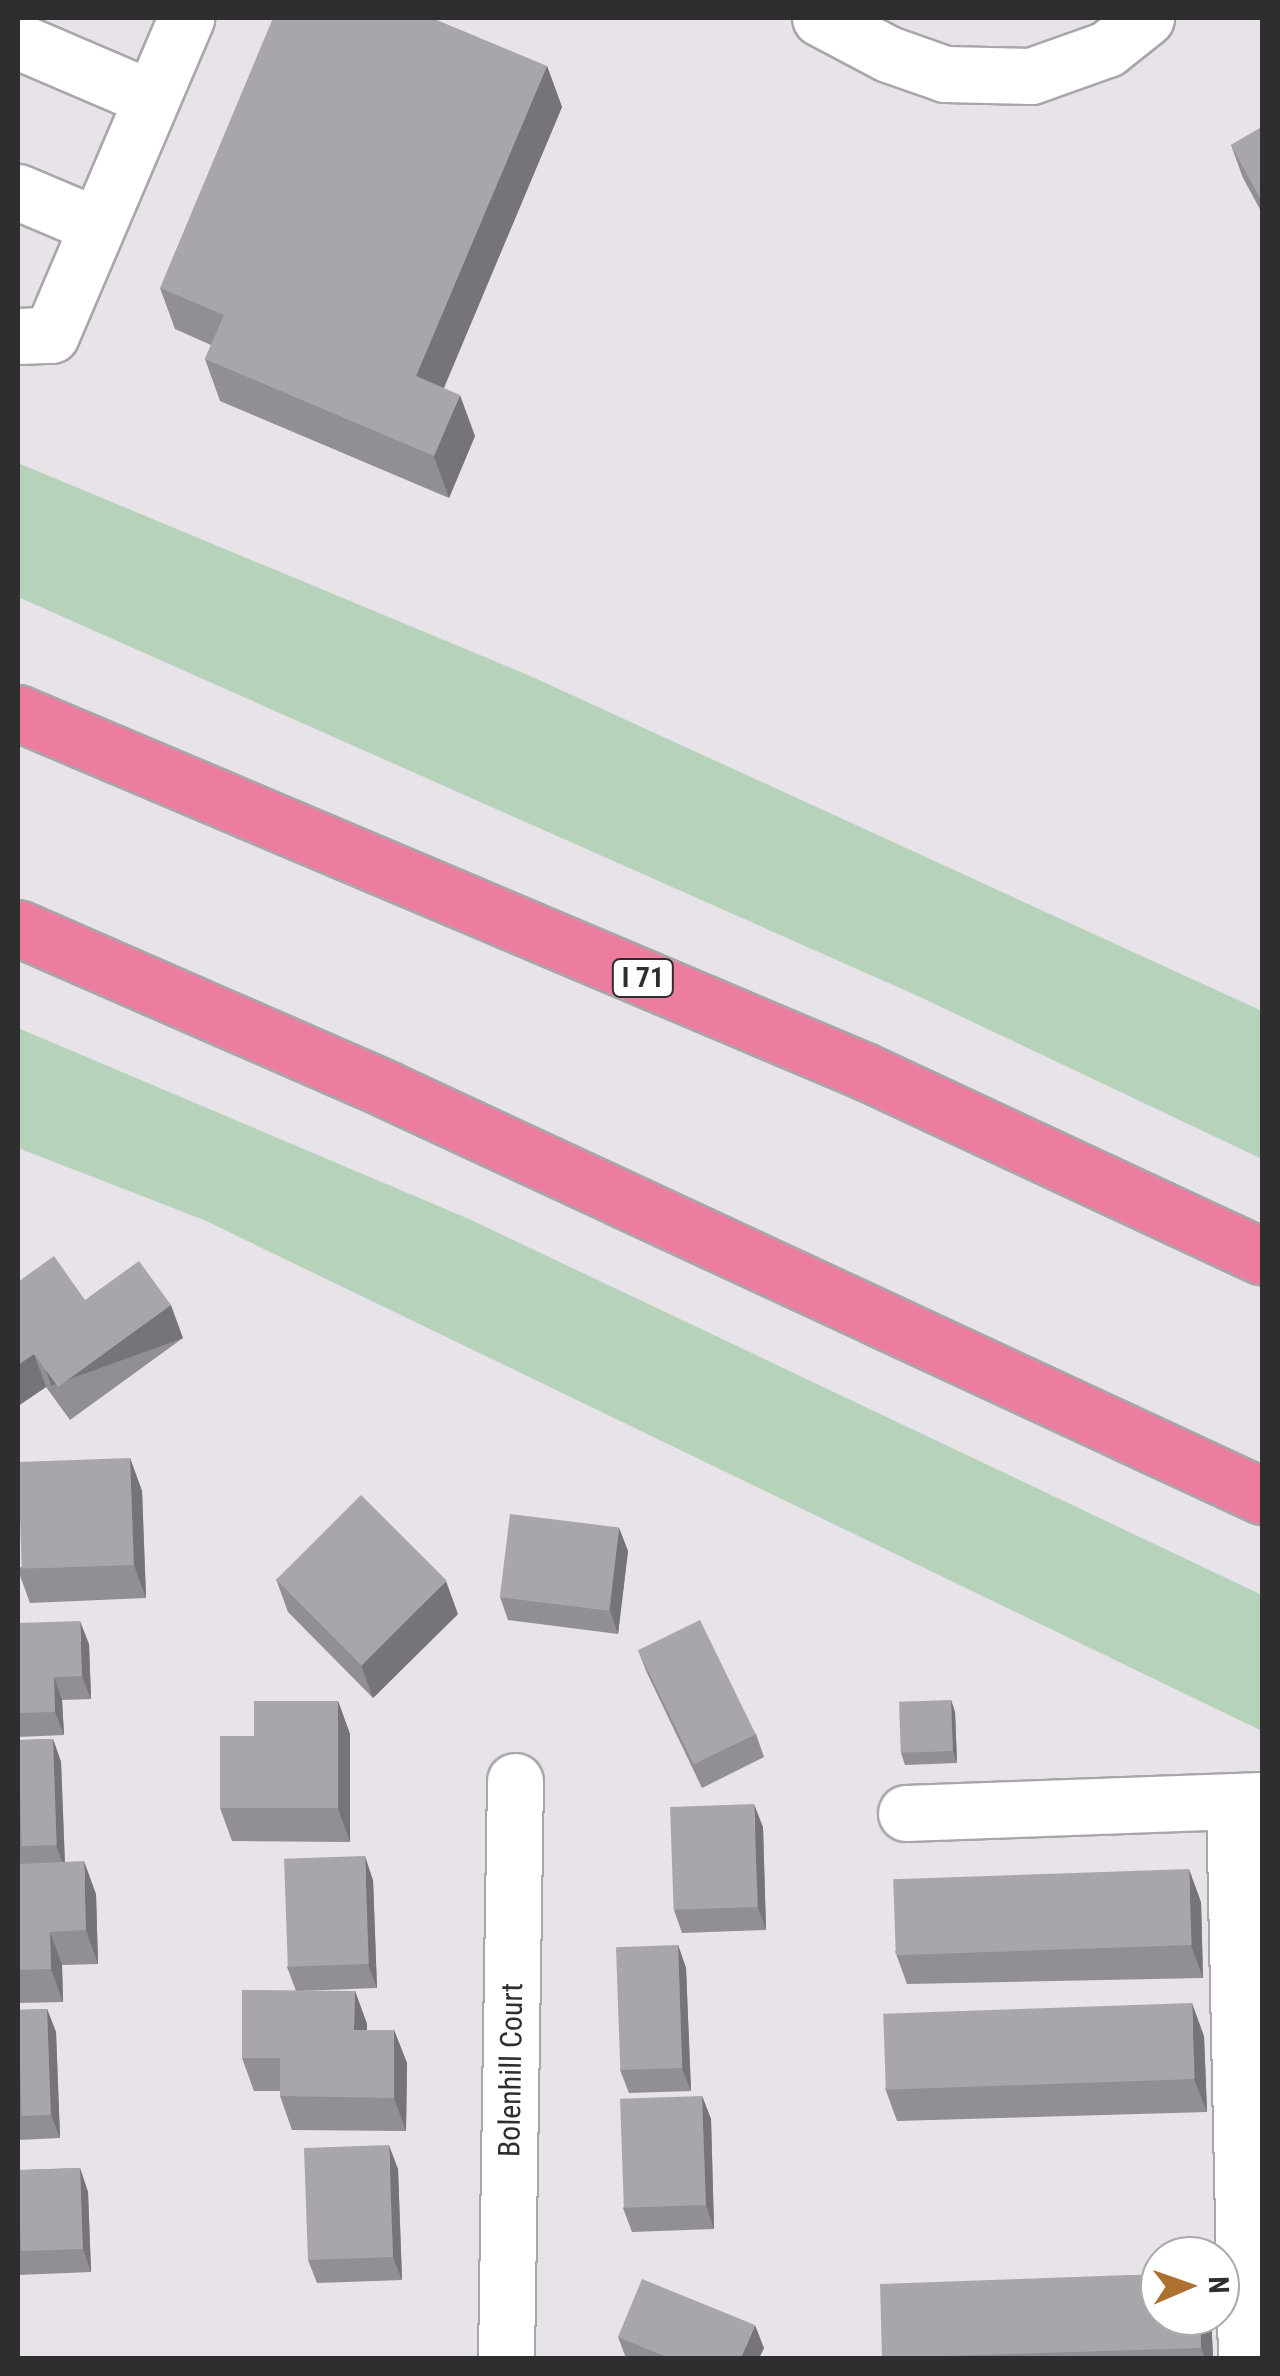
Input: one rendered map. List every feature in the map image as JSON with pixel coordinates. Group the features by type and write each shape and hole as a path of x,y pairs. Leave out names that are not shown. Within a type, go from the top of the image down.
{"highway":[{"name":"I 71","path":"18,712 864,1071 1262,1258"},
{"path":"18,928 388,1090 1262,1496"}],"street":[{"path":"18,336 51,335 186,18"},
{"path":"820,18 888,54 944,74 1030,76 1107,49 1146,18"},
{"path":"18,41 151,98"},
{"path":"18,192 96,225"},
{"name":"Bolenhill Court","path":"506,2358 514,1781"},
{"path":"906,1813 1248,1801 1252,2142 1246,2358"}],"green space":[{"path":"18,463 528,675 1262,1011 1262,1159 920,997 18,597"},
{"path":"18,1028 469,1219 1262,1595 1262,1731 204,1220 18,1148"}],"building":[{"path":"273,18 432,18 547,66 416,376 460,395 434,456 205,359 224,315 160,288"},
{"path":"1262,127 1262,202 1231,145"},
{"path":"54,1256 85,1300 139,1261 171,1305 58,1387 34,1354 18,1365 18,1282"},
{"path":"130,1458 134,1565 22,1569 18,1462"},
{"path":"361,1495 447,1581 362,1665 276,1580"},
{"path":"510,1514 619,1527 609,1611 500,1597"},
{"path":"700,1620 756,1734 694,1764 638,1650"},
{"path":"80,1621 82,1676 54,1677 55,1712 18,1713 18,1623"},
{"path":"951,1700 953,1751 901,1753 899,1702"},
{"path":"254,1701 338,1701 338,1808 220,1808 220,1736 254,1736"},
{"path":"53,1739 57,1845 22,1846 18,1740"},
{"path":"754,1804 758,1907 674,1910 670,1807"},
{"path":"365,1856 369,1964 288,1967 284,1859"},
{"path":"84,1861 86,1930 50,1932 51,1969 18,1970 18,1864"},
{"path":"1189,1869 1192,1945 896,1955 893,1879"},
{"path":"678,1945 682,2068 620,2070 616,1947"},
{"path":"242,1990 355,1991 354,2030 394,2030 394,2098 280,2096 280,2058 242,2058"},
{"path":"1192,2003 1195,2079 886,2090 883,2014"},
{"path":"47,2009 51,2115 22,2116 18,2010"},
{"path":"702,2096 706,2205 624,2208 620,2099"},
{"path":"389,2145 393,2257 308,2260 304,2148"},
{"path":"80,2168 83,2249 21,2251 18,2170"},
{"path":"1140,2275 1140,2336 1201,2336 1201,2348 882,2358 880,2284"},
{"path":"642,2279 755,2325 741,2358 669,2358 618,2337"}]}
